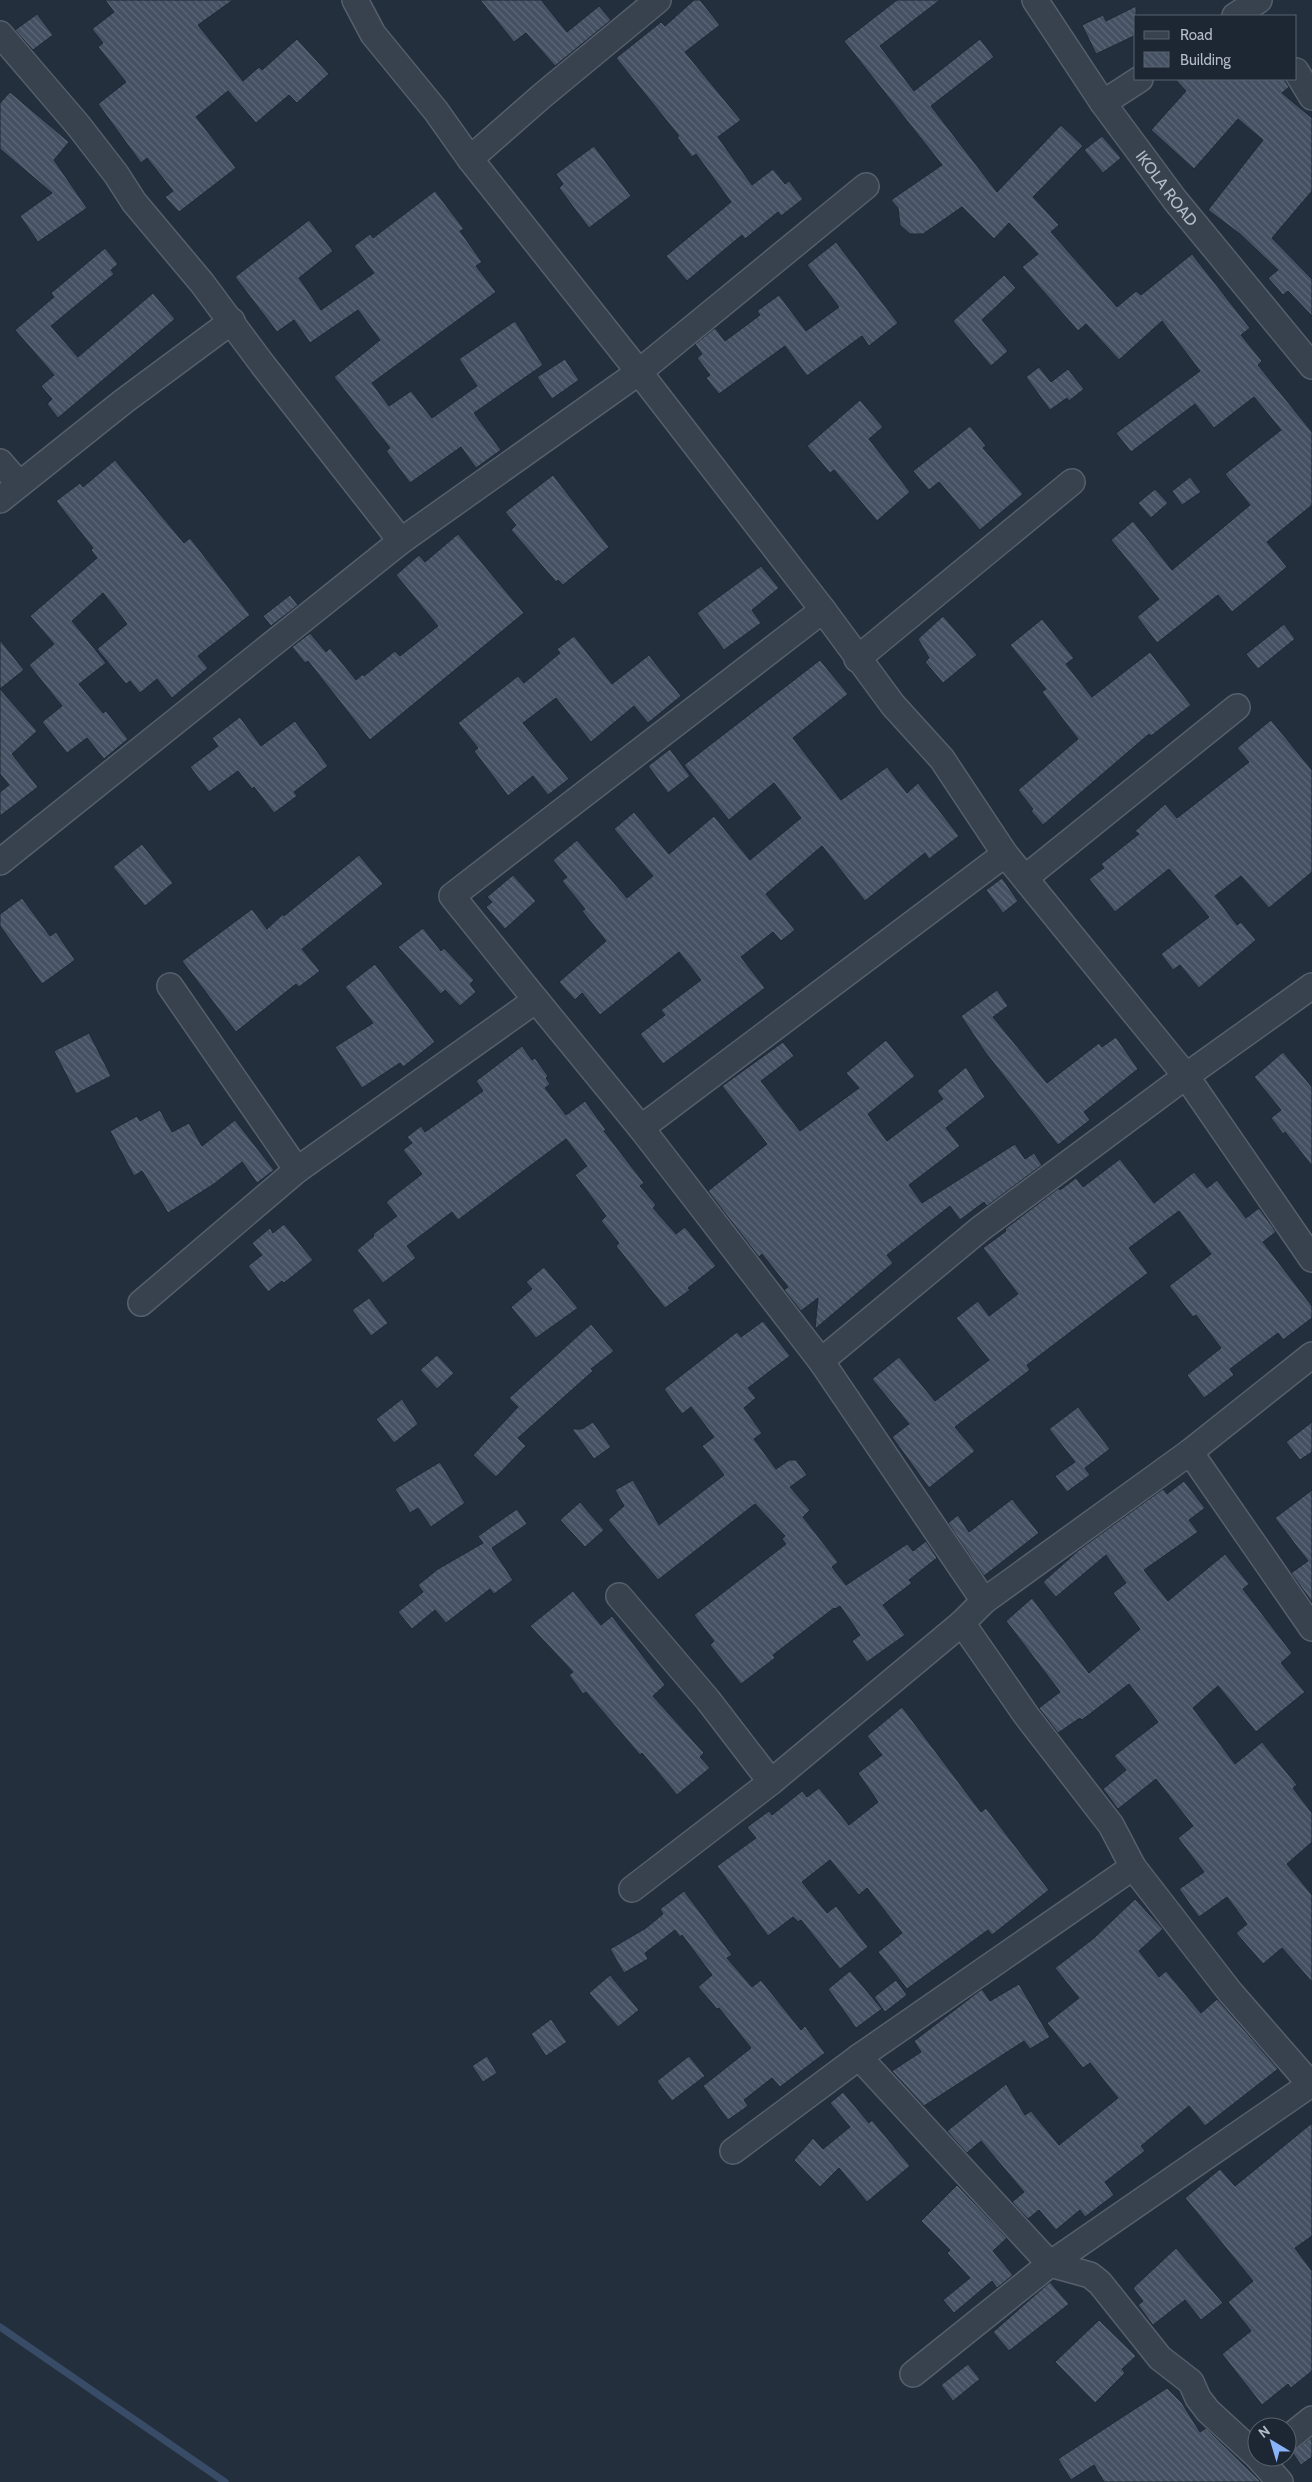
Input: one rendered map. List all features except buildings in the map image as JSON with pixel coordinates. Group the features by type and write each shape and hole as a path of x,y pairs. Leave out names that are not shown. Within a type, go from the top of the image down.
{"street":[{"path":"355,0 373,34 436,111 470,159 639,372 823,610 892,705 942,759 1005,854 1186,1076 1312,1259"},
{"path":"470,159 543,95 658,0"},
{"name":"IKOLA ROAD","path":"1035,0 1103,103 1175,200 1312,366"},
{"path":"0,34 78,125 116,174 134,202 232,321 263,365 401,541"},
{"path":"1297,73 1312,97"},
{"path":"1103,103 1138,80"},
{"path":"0,862 401,541 639,372 866,186"},
{"path":"0,500 124,401 232,321"},
{"path":"0,462 19,484"},
{"path":"857,658 1072,482"},
{"path":"823,610 452,896 641,1128 821,1361 984,1601"},
{"path":"1025,878 1237,707"},
{"path":"641,1128 1005,854"},
{"path":"170,986 297,1170"},
{"path":"821,1361 980,1230 1186,1076 1312,986"},
{"path":"141,1303 297,1170 536,1000"},
{"path":"632,1890 770,1782 962,1623 984,1601 1190,1452 1312,1355"},
{"path":"1190,1452 1312,1628"},
{"path":"619,1596 708,1700 770,1782"},
{"path":"914,2374 1050,2264 1311,2085 1230,1992 1134,1867 1111,1825 1026,1715 962,1623"},
{"path":"732,2151 859,2057 1134,1867"},
{"path":"859,2057 1050,2264 1090,2275 1100,2283 1160,2358 1191,2382 1198,2398 1208,2411 1247,2446"},
{"path":"1297,2431 1312,2419"},
{"path":"1268,2467 1280,2482"}],"waterway":[{"path":"0,2327 225,2482"}]}
